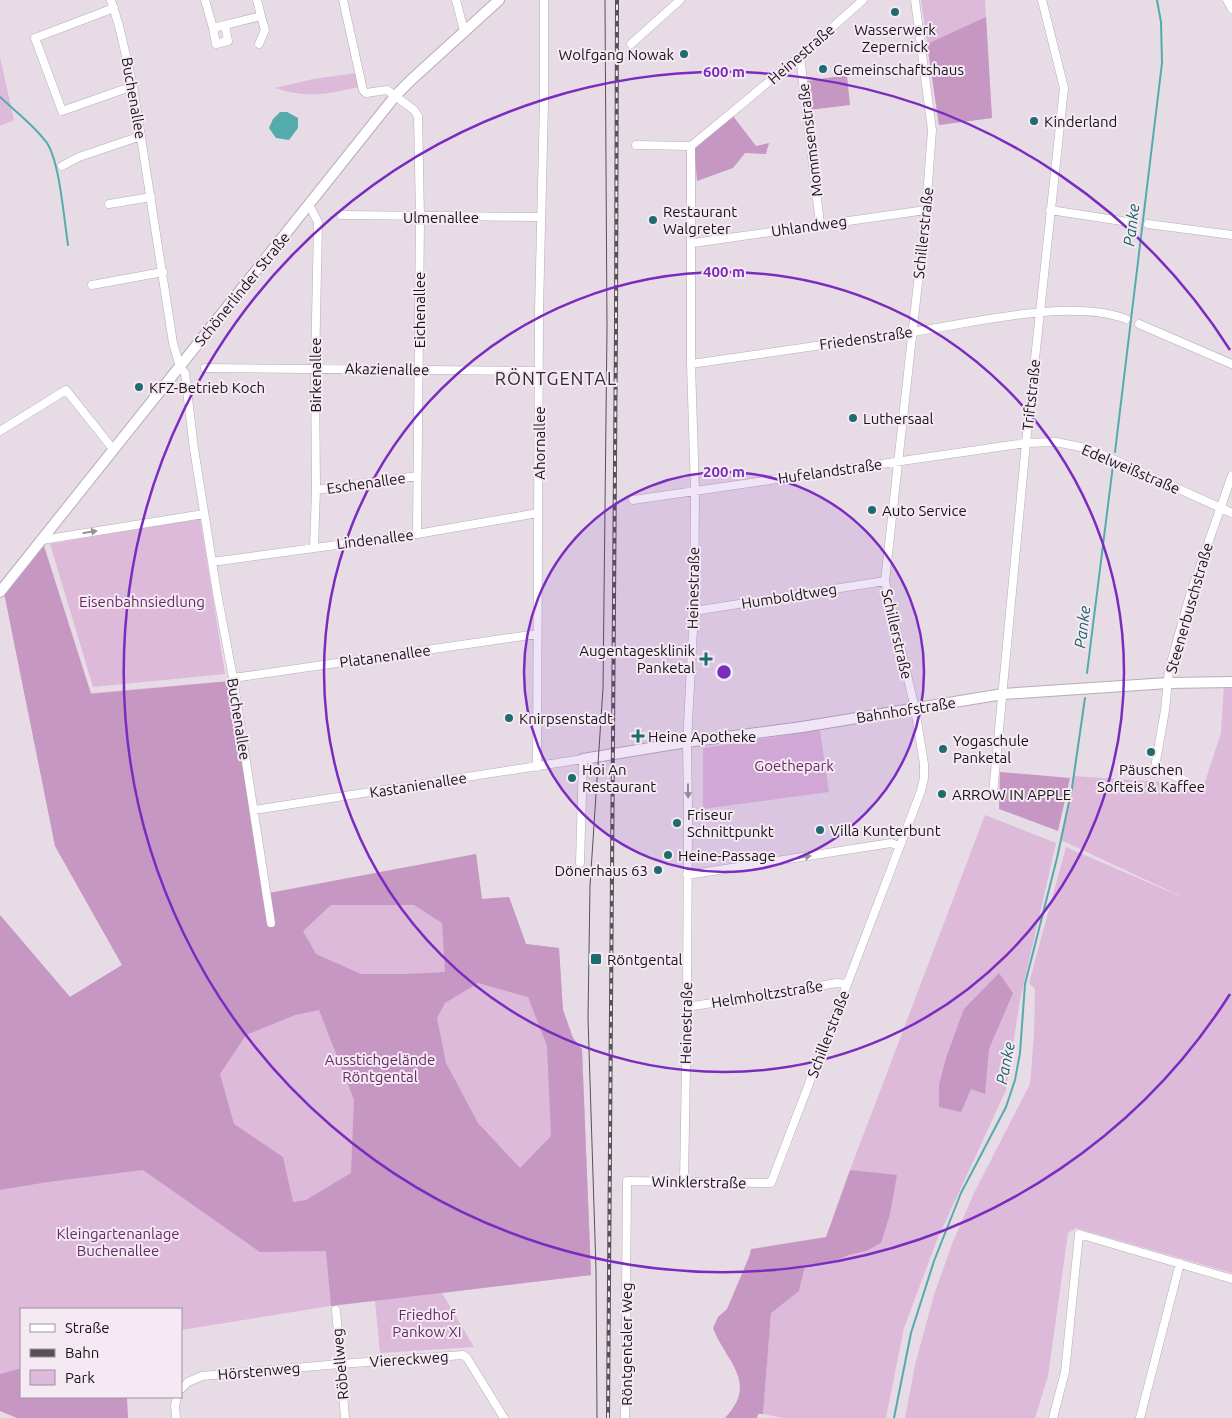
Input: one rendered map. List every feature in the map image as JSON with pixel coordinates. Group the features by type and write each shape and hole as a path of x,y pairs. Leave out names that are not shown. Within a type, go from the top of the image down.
{"street":[{"name":"Buchenallee","path":"111,0 134,86 173,342 180,367 185,373 204,514 233,678 271,924"},
{"path":"205,0 216,44 228,41 225,25"},
{"path":"257,0 265,30 259,44"},
{"path":"344,0 363,90 366,93 387,90 396,95"},
{"path":"456,0 464,31"},
{"name":"Schönerlinder Straße","path":"0,592 396,95 499,0"},
{"name":"Ahornallee","path":"537,767 539,371 544,0"},
{"path":"631,44 680,0"},
{"path":"850,0 856,7"},
{"name":"Heinestraße","path":"684,1181 687,1007 687,742 694,611 695,492 691,364 691,146 800,56 863,0"},
{"name":"Schillerstraße","path":"771,1183 921,791 924,778 924,764 915,709 885,581 926,210 932,130 915,0"},
{"name":"Triftstraße","path":"993,793 1026,443 1064,88 1042,0"},
{"path":"1227,0 1232,9"},
{"path":"114,8 35,38 62,111 134,86"},
{"path":"212,28 261,16"},
{"name":"Mommsenstraße","path":"800,56 820,224"},
{"name":"Eichenallee","path":"396,95 414,110 418,116 420,217 417,534"},
{"path":"62,166 79,157 141,136"},
{"path":"636,145 691,146"},
{"path":"109,204 151,197"},
{"name":"Birkenallee","path":"309,205 318,222 314,547"},
{"name":"Uhlandweg","path":"692,243 926,210"},
{"path":"1050,210 1135,223"},
{"name":"Ulmenallee","path":"341,215 541,217"},
{"path":"1148,224 1232,235"},
{"path":"92,285 163,272"},
{"name":"Friedenstraße","path":"691,364 1040,312 1100,312 1126,319"},
{"path":"1139,324 1232,364"},
{"name":"Akazienallee","path":"205,368 539,371"},
{"path":"0,431 66,390 113,449"},
{"name":"Edelweißstraße","path":"1026,443 1056,442 1090,449 1232,513"},
{"name":"Hufelandstraße","path":"633,500 1026,443"},
{"name":"Steenerbuschstraße","path":"1186,780 1154,770 1165,710 1169,670 1190,595 1232,475"},
{"name":"Eschenallee","path":"316,490 417,476"},
{"name":"Lindenallee","path":"212,562 417,534 538,513"},
{"path":"42,540 204,514"},
{"name":"Humboldtweg","path":"694,611 885,581"},
{"name":"Platanenallee","path":"233,678 537,634"},
{"name":"Bahnhofstraße","path":"583,759 687,742 772,732 1003,694 1168,683 1232,682"},
{"path":"580,863 583,759"},
{"name":"Kastanienallee","path":"254,810 583,759"},
{"path":"687,876 891,843 899,846"},
{"name":"Helmholtzstraße","path":"687,1007 837,983 847,984"},
{"name":"Winklerstraße","path":"627,1181 771,1183"},
{"name":"Röntgentaler Weg","path":"625,1418 627,1181"},
{"path":"1053,1418 1065,1372 1079,1234 1232,1278"},
{"path":"1140,1418 1180,1263"},
{"name":"Röbellweg","path":"336,1310 345,1418"},
{"name":"Viereckweg","path":"340,1364 466,1356 504,1418"},
{"name":"Hörstenweg","path":"182,1388 186,1383 202,1376 340,1364"},
{"path":"176,1418 177,1398"}],"green space":[{"path":"921,0 985,0 992,118 939,125"},
{"path":"986,17 992,118 939,125 927,44"},
{"path":"0,57 14,120 0,126"},
{"path":"356,73 359,87 336,92 308,94 275,88 313,79"},
{"path":"847,75 850,105 810,110 807,81"},
{"path":"733,116 756,146 769,143 766,154 745,153 733,168 697,181 694,147"},
{"name":"Eisenbahnsiedlung","path":"200,518 225,674 93,687 50,544"},
{"name":"Ausstichgelände Röntgental","path":"42,540 91,693 230,681 264,894 476,854 482,899 509,897 526,944 559,948 563,1010 573,1038 582,1049 591,1275 442,1293 474,1347 380,1353 375,1301 342,1304 182,1330 182,1308 20,1308 20,1368 0,1374 0,1190 142,1170 0,915 70,997 122,965 55,846"},
{"name":"Ausstichgelände Röntgental","path":"42,540 91,694 230,681 264,894 476,854 482,899 509,897 526,944 559,948 563,1010 573,1038 582,1049 591,1275 331,1306 326,1251 260,1252 143,1170 0,1190 0,915 70,997 122,965 55,846 3,588","holes":["331,905 414,905 442,923 445,972 361,974 316,954 303,931","478,983 528,997 547,1046 551,1136 520,1168 478,1123 446,1063 437,1018 445,1003","319,1010 354,1100 351,1173 306,1200 293,1202 283,1157 234,1124 220,1074 246,1035 295,1015"]},
{"path":"1224,684 1232,684 1232,1273 1076,1228 1068,1233 1048,1376 1035,1418 905,1418 915,1365 934,1295 952,1244 974,1193 1030,1084 1035,989 1029,983 1066,847 1191,901 1061,840 1074,776 1204,785 1221,733"},
{"name":"Goethepark","path":"820,730 829,792 703,809 703,748"},
{"path":"1000,772 1070,778 1058,831 999,809"},
{"path":"985,815 1056,843 1020,1000 1006,1090 937,1240 904,1328 886,1418 783,1418 763,1414 771,1310 799,1291 805,1266 827,1264 849,1255 866,1251 897,1176 850,1170"},
{"path":"999,973 1013,993 989,1049 985,1094 971,1089 961,1112 939,1107 939,1085 946,1058 964,1009"},
{"path":"850,1170 897,1175 890,1214 881,1243 866,1251 849,1255 827,1264 805,1266 799,1291 771,1313 763,1414 758,1414 757,1418 725,1418 735,1405 740,1383 737,1372 713,1328 718,1317 727,1309 751,1249 826,1237"},
{"path":"20,1368 20,1398 127,1398 128,1418 17,1418 0,1411 0,1374"}],"water":[{"path":"280,112 287,112 298,118 298,128 289,140 276,138 269,128 273,119"}],"waterway":[{"name":"Panke","path":"1115,452 1162,63 1161,22 1157,0"},
{"path":"0,97 25,119 47,143 58,177 68,245"},
{"name":"Panke","path":"1087,673 1113,465"},
{"name":"Panke","path":"894,1418 911,1333 934,1261 961,1193 1006,1107 1015,1080 1020,1053 1025,984 1057,858 1072,788 1085,698"}],"tram line":[{"path":"597,1418 596,1270 588,1018 590,886 603,688 607,328 605,0"}],"railway":[{"path":"608,1418 617,0"}],"place":[{"name":"Wasserwerk Zepernick","path":"895,12"},
{"name":"Wolfgang Nowak","path":"684,54"},
{"name":"Gemeinschaftshaus","path":"823,69"},
{"name":"Kinderland","path":"1034,121"},
{"name":"Restaurant Walgreter","path":"653,220"},
{"name":"KFZ-Betrieb Koch","path":"139,387"},
{"name":"Luthersaal","path":"853,418"},
{"name":"Auto Service","path":"872,510"},
{"name":"Augentagesklinik Panketal","path":"706,659"},
{"name":"Knirpsenstadt","path":"509,718"},
{"name":"Heine Apotheke","path":"638,736"},
{"name":"Yogaschule Panketal","path":"943,749"},
{"name":"Päuschen Softeis & Kaffee","path":"1151,752"},
{"name":"Hoi An Restaurant","path":"572,778"},
{"name":"ARROW IN APPLE","path":"942,794"},
{"name":"Friseur Schnittpunkt","path":"677,823"},
{"name":"Villa Kunterbunt","path":"820,830"},
{"name":"Heine-Passage","path":"668,855"},
{"name":"Dönerhaus 63","path":"658,870"},
{"name":"Röntgental","path":"596,959"}],"district":[{"name":"RÖNTGENTAL","path":"556,378"}],"park label":[{"name":"Kleingartenanlage Buchenallee","path":"118,1242"},
{"name":"Friedhof Pankow XI","path":"427,1322"}]}
